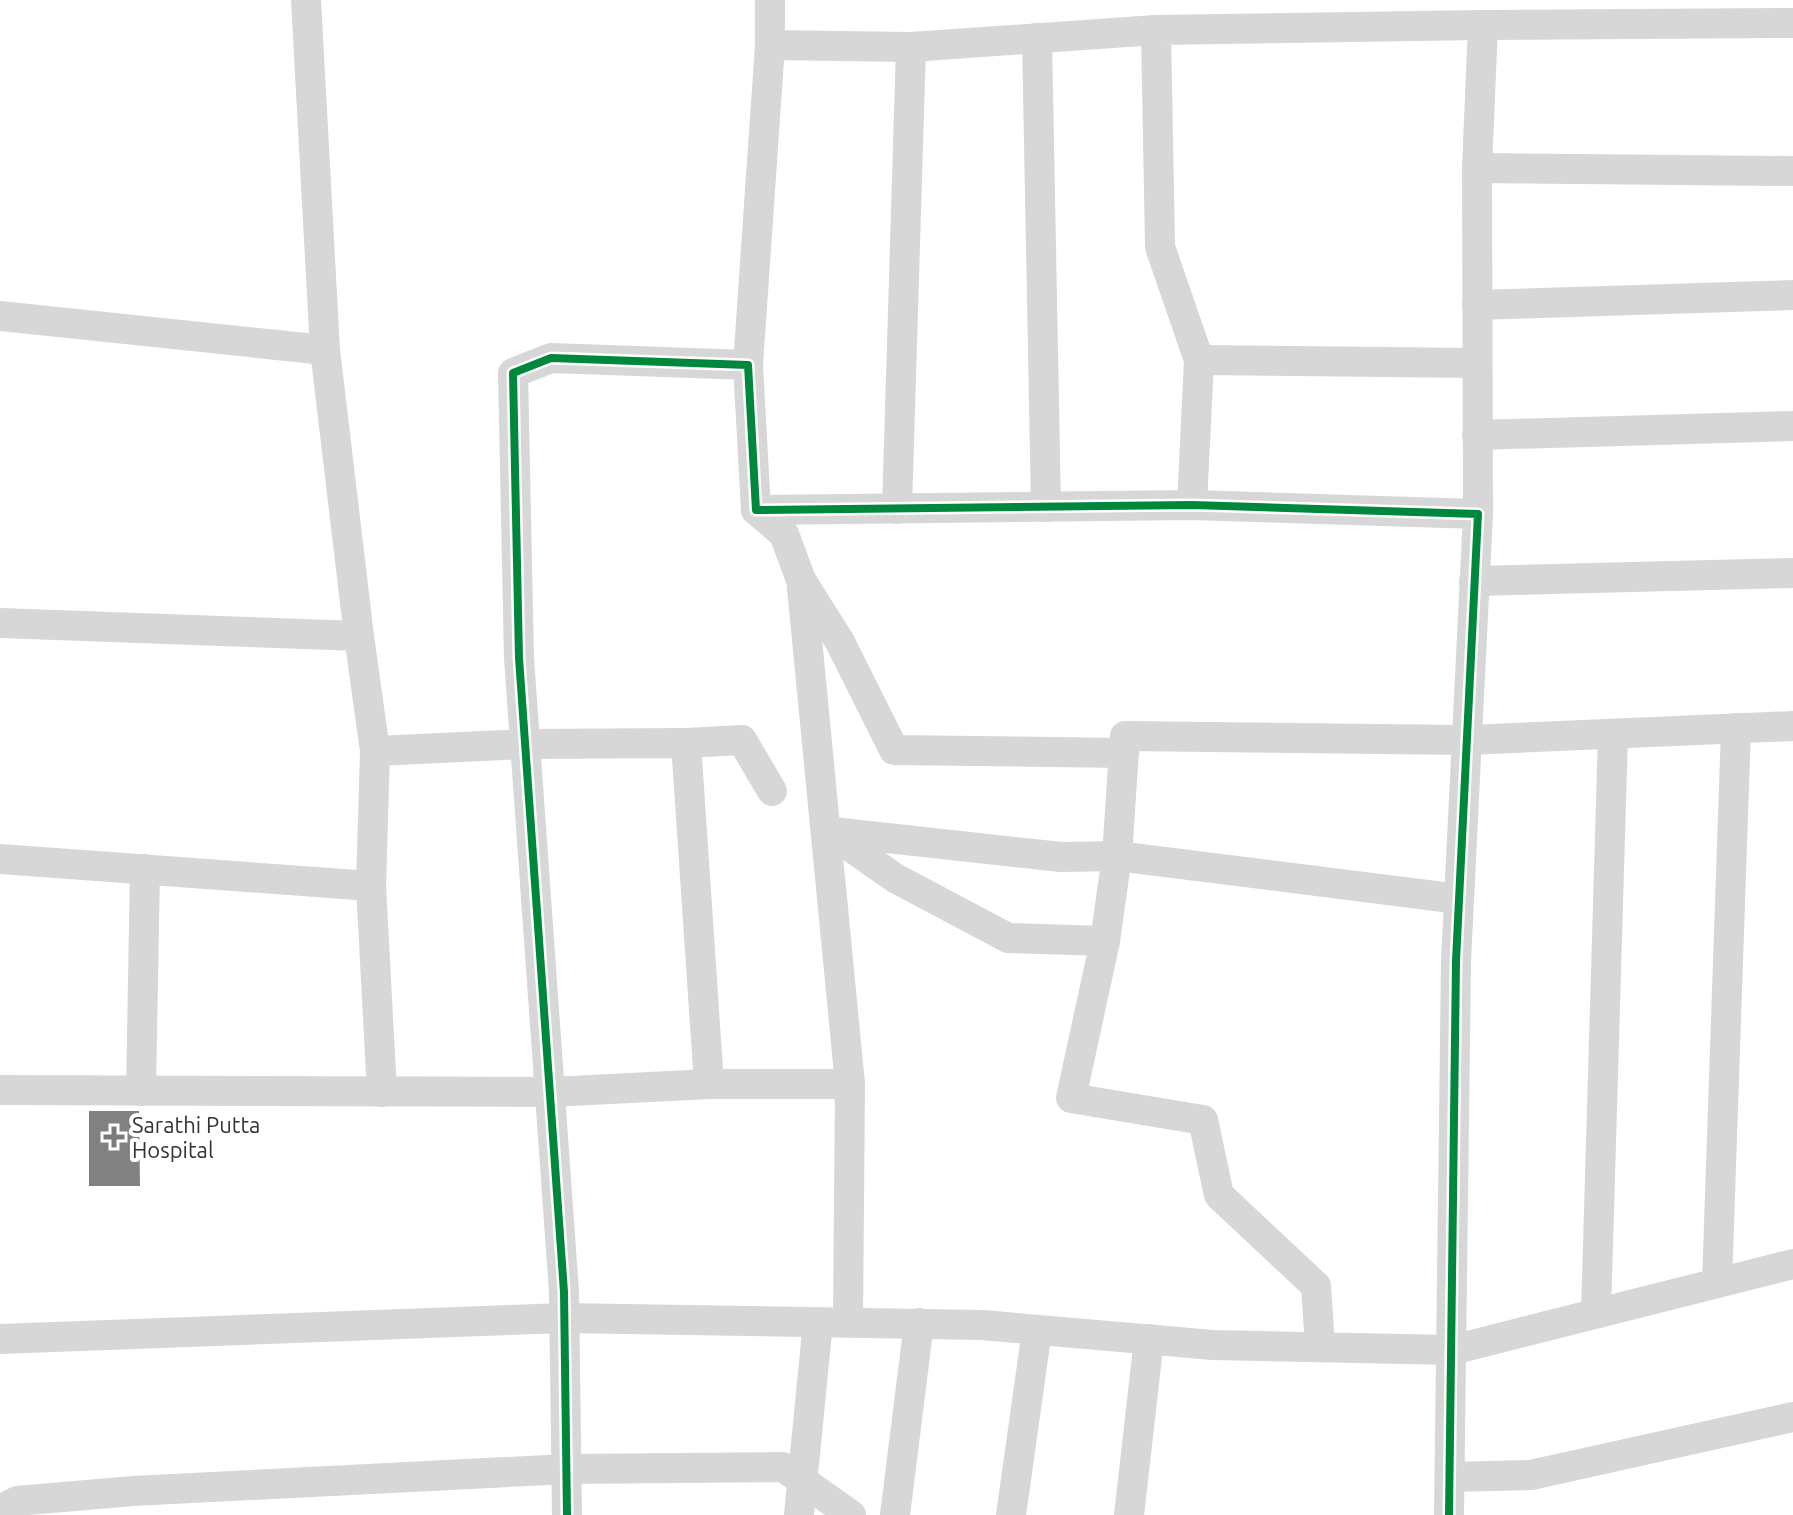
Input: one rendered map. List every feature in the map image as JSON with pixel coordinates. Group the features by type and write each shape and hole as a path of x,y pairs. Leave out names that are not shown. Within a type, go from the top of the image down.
{"street":[{"path":"306,0 325,350 375,751 371,886 382,1092"},
{"path":"770,0 770,45 748,365 756,510 784,534 801,580 840,642 894,750 1124,753"},
{"path":"770,45 911,47 1156,30 1311,14 1483,25 1793,23"},
{"path":"1449,1515 1459,899 1478,514 1475,363 1477,168 1483,25"},
{"path":"1156,30 1160,247 1199,360 1192,505"},
{"path":"1037,38 1046,507"},
{"path":"897,509 911,47"},
{"path":"1477,168 1793,171"},
{"path":"1477,305 1793,295"},
{"path":"0,316 325,350"},
{"path":"567,1515 564,1318 551,1092 519,658 513,373 551,358 748,365"},
{"path":"1199,360 1475,363"},
{"path":"1477,435 1793,426"},
{"path":"756,510 1192,505 1478,514"},
{"path":"1474,581 1793,573"},
{"path":"799,1515 833,1322 850,1084 828,831 801,580"},
{"path":"0,623 359,636"},
{"path":"1320,1347 1316,1286 1219,1195 1203,1120 1071,1098 1105,941 1117,856 1125,736 1467,740 1793,726"},
{"path":"1717,1283 1736,728"},
{"path":"1596,1313 1613,734"},
{"path":"375,751 526,744 742,740 772,791"},
{"path":"686,743 709,1084"},
{"path":"828,831 1061,857 1117,856 1459,899"},
{"path":"828,831 895,878 1008,938 1105,941"},
{"path":"0,859 371,886"},
{"path":"141,1091 145,869"},
{"path":"0,1090 551,1092 709,1084 850,1084"},
{"path":"0,1339 564,1318 919,1323 1149,1339 1452,1350 1793,1264"},
{"path":"895,1515 919,1323"},
{"path":"1011,1515 1037,1330"},
{"path":"1129,1515 1149,1339"},
{"path":"1450,1477 1531,1475 1793,1417"},
{"path":"0,1510 17,1501 133,1491 567,1469 783,1467 851,1515"}],"building":[{"path":"89,1111 139,1111 140,1186 89,1186"}],"cycle path":[{"path":"567,1515 564,1292 519,658 513,373 551,358 748,365 756,510 1192,505 1478,514 1456,961 1449,1515"}],"place":[{"name":"Sarathi Putta Hospital","path":"114,1137"}]}
